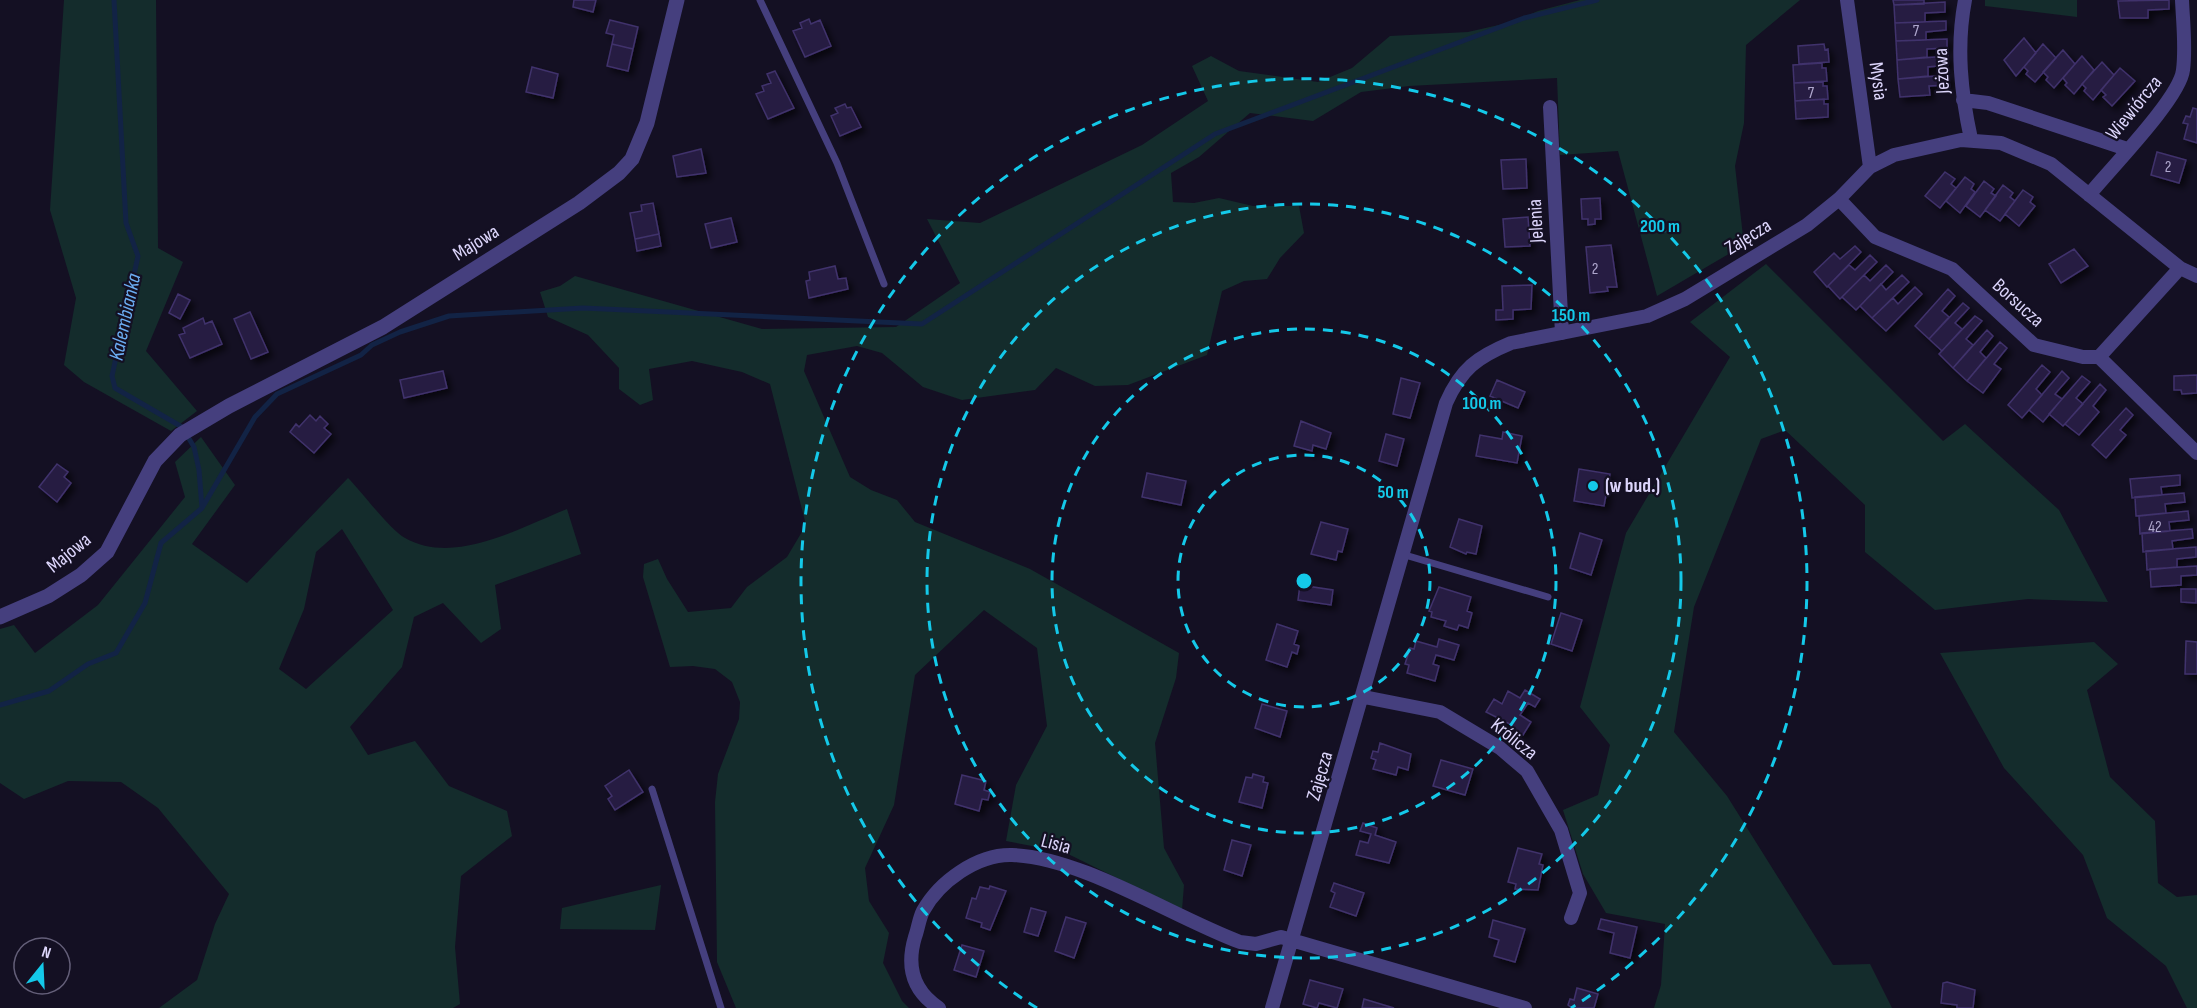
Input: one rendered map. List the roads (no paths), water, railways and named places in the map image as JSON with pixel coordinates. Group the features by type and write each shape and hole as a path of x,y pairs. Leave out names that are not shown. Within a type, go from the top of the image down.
{"street":[{"name":"Majowa","path":"0,617 48,596 81,575 107,552 155,461 185,432 384,327 579,203 619,173 632,159 647,123 677,0"},
{"name":"Mysia","path":"1846,0 1870,167"},
{"name":"Jeżowa","path":"1965,0 1960,28 1962,100 1971,140"},
{"name":"Wiewiórcza","path":"2089,195 2155,117 2180,82 2183,71 2182,0"},
{"path":"1962,100 1988,103 2127,149"},
{"name":"Jelenia","path":"1550,107 1562,333"},
{"name":"Zajęcza","path":"1272,1008 1405,555 1441,421 1458,377 1493,351 1511,343 1647,316 1685,300 1807,225 1839,199 1870,167 1894,155 1922,147 1971,140 2001,143 2030,153 2063,173 2180,268 2197,276"},
{"name":"Borsucza","path":"1839,199 1875,237 1952,269 2034,345 2083,357 2099,357"},
{"path":"2180,268 2099,357 2197,453"},
{"name":"Królicza","path":"1364,697 1440,712 1500,748 1527,771 1561,830 1580,893 1571,918"},
{"name":"Lisia","path":"939,1008 924,998 914,980 913,944 923,912 937,892 958,874 980,861 1009,855 1036,857 1075,869 1240,942 1256,944 1281,937 1292,940"},
{"path":"1292,940 1525,1008"}],"lane":[{"path":"760,0 837,163 884,284"},
{"path":"1405,555 1548,597"},
{"path":"652,789 721,1008"}],"waterway":[{"name":"Kalembianka","path":"0,705 49,691 88,664 116,653 145,603 161,543 202,508 199,470 194,447 182,427 115,388 112,376 138,256 126,223 114,0"},
{"path":"202,508 255,417 277,394 361,355 372,345 400,332 449,316 583,308 922,324 1215,134 1524,18 1597,0"}],"place":[{"name":"(w bud.)","path":"1593,486"}]}
